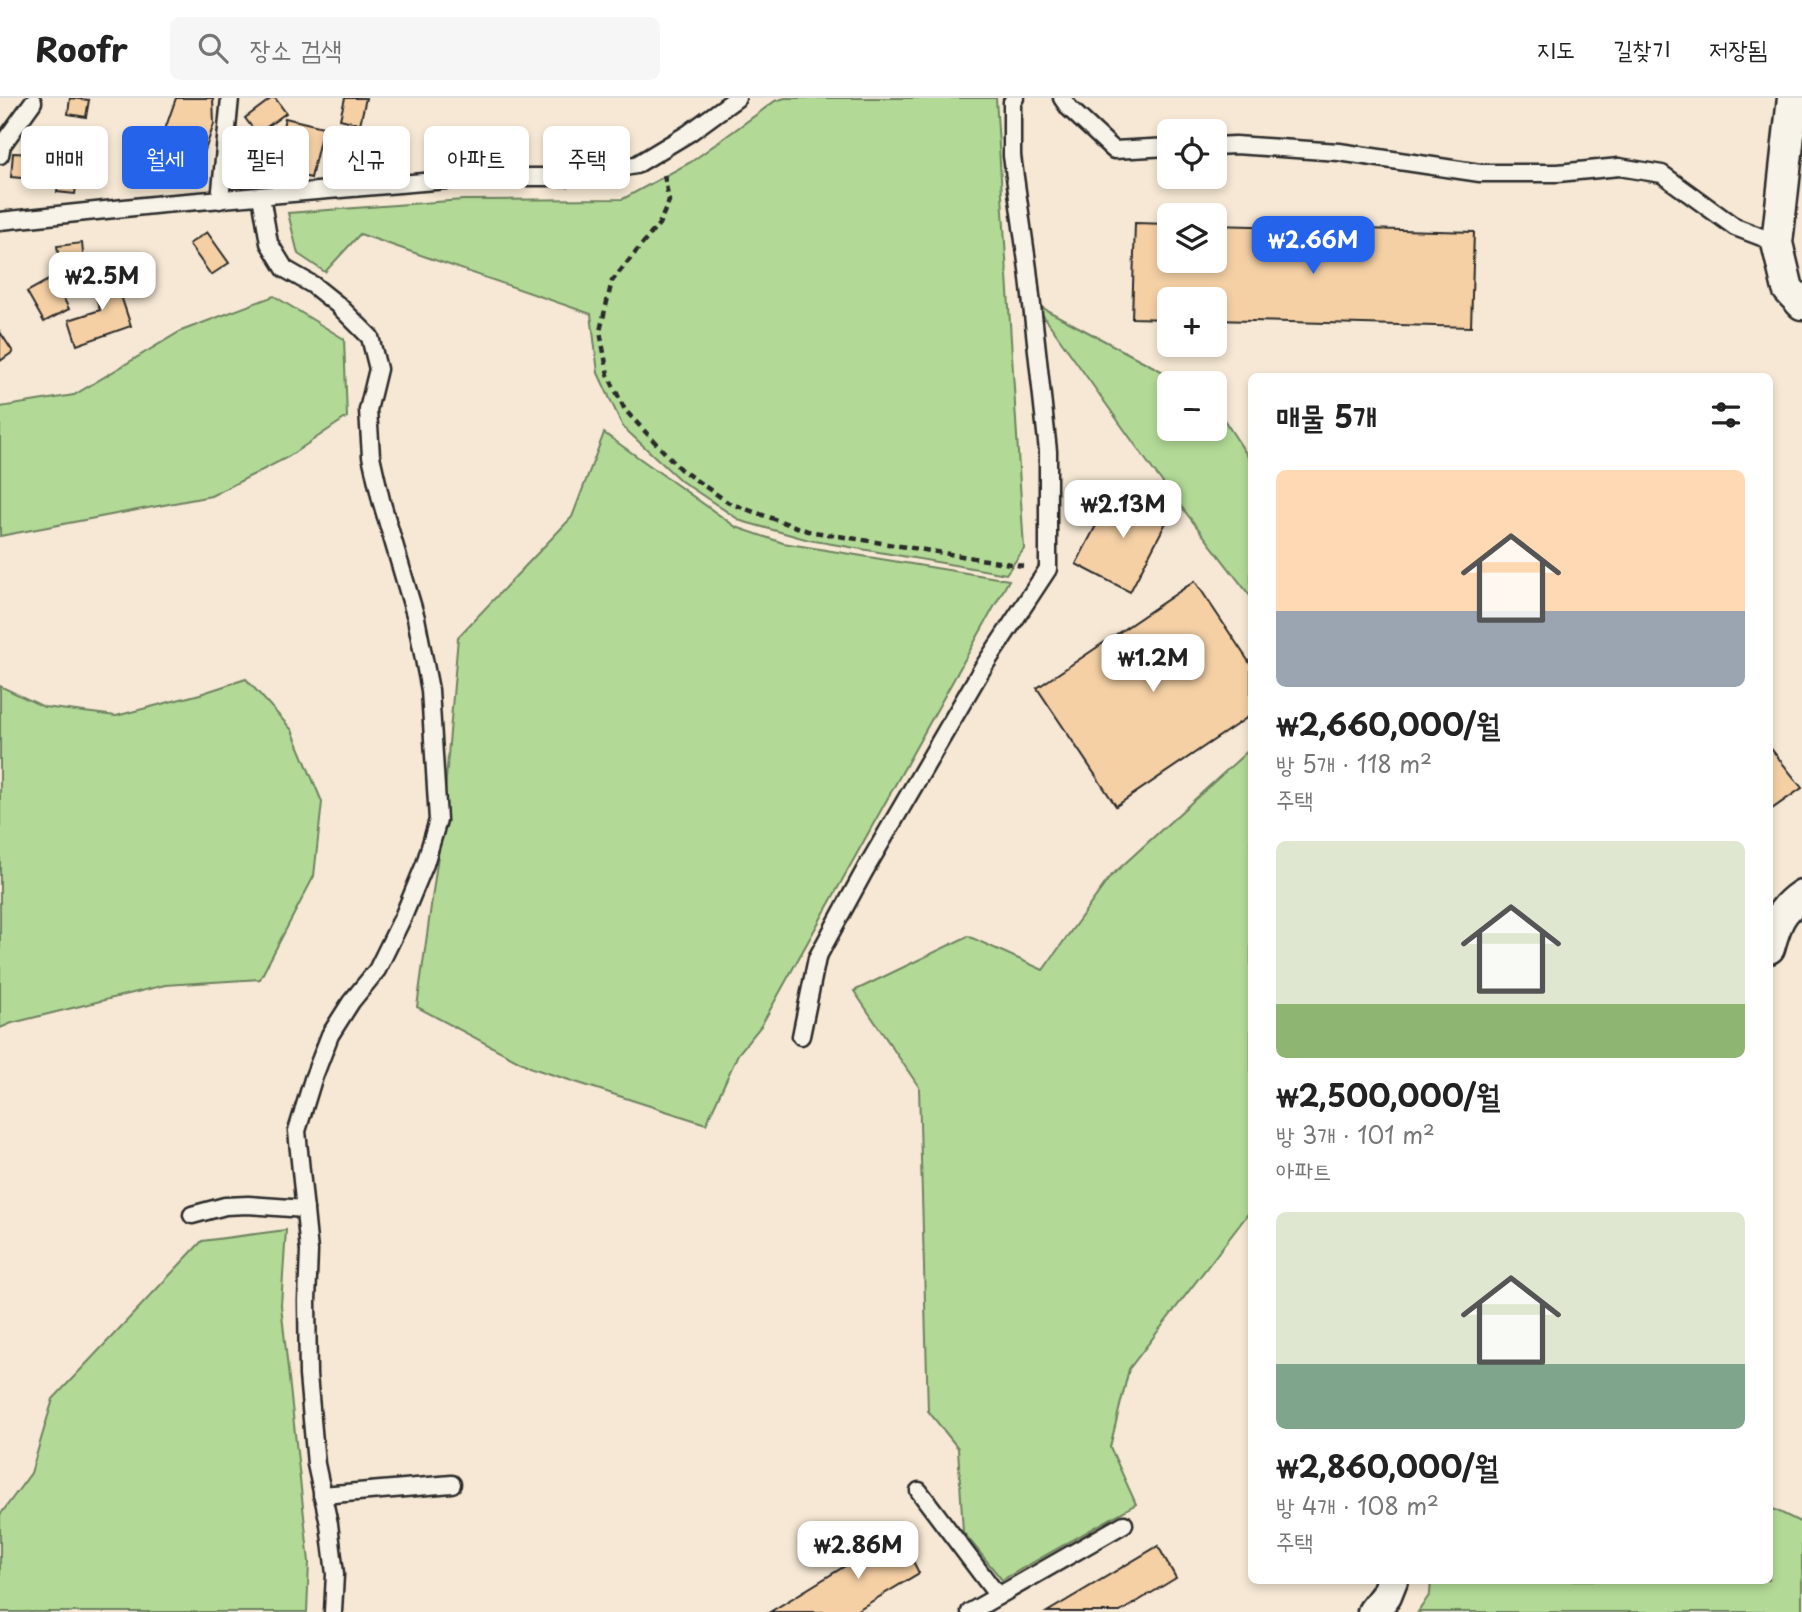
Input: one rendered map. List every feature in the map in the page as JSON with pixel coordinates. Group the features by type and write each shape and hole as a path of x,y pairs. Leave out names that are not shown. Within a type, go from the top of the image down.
{"street":[{"path":"1793,98 1777,243 1788,289 1802,304"},
{"path":"1773,934 1777,920 1794,900 1802,895"},
{"path":"1373,1612 1390,1584"}],"lane":[{"path":"220,200 230,98"},
{"path":"801,1036 817,958 864,870 982,669 1048,569 1048,451 1028,269 1012,156 1012,102 1015,98"},
{"path":"1062,98 1069,108 1114,150 1157,148"},
{"path":"0,221 482,177 567,177 636,165 689,133 726,101"},
{"path":"0,155 2,145 33,103"},
{"path":"1227,145 1339,152 1480,173 1558,173 1619,167 1662,174 1735,227 1777,243"},
{"path":"261,196 269,243 285,269 313,285 370,337 378,369 368,410 371,457 380,500 416,618 430,690 438,820 425,864 377,970 330,1035 297,1130 309,1251 308,1375 316,1464 329,1524 335,1574 334,1612"},
{"path":"192,1215 225,1206 305,1209"},
{"path":"322,1495 452,1484"},
{"path":"919,1491 998,1596"},
{"path":"970,1612 1124,1524"}],"path":[{"path":"660,150 669,201 659,224 612,281 600,331 608,375 625,410 680,469 729,503 808,531 1048,569"}],"green space":[{"path":"785,98 996,98 1024,549 1006,574 809,540 741,521 681,481 623,427 598,373 591,314 360,234 325,272 298,254 288,213 463,200 623,199 691,162 775,101"},
{"path":"274,296 344,339 347,417 288,457 211,496 0,536 0,407 74,395 181,331"},
{"path":"1035,304 1161,371 1157,371 1157,441 1227,441 1227,424 1248,456 1248,593 1153,470"},
{"path":"604,433 736,527 783,543 1009,580 761,1026 738,1054 706,1124 532,1068 417,1007 442,827 458,637 572,517"},
{"path":"246,679 292,730 322,802 314,876 260,979 165,985 0,1028 0,686 44,707 116,716"},
{"path":"1248,751 1248,1214 1129,1369 1110,1447 1136,1504 1002,1580 963,1532 958,1448 928,1411 919,1087 854,991 968,936 1043,970 1110,877"},
{"path":"286,1230 281,1305 309,1562 307,1612 0,1612 0,1515 31,1473 53,1399 202,1241"},
{"path":"1773,1509 1802,1523 1802,1612 1418,1612 1430,1594 1431,1584 1773,1584"}],"building":[{"path":"70,98 89,100 86,117 68,114"},
{"path":"176,98 213,98 214,124 208,141 208,126 166,126"},
{"path":"272,98 275,98 286,113 268,126 251,126 245,118"},
{"path":"345,98 366,98 360,124 340,119"},
{"path":"285,118 323,127 311,178 309,126 283,126"},
{"path":"13,153 21,153 21,178 11,177"},
{"path":"57,189 76,189 75,194 57,192"},
{"path":"1135,223 1157,224 1157,273 1227,273 1227,225 1474,232 1471,327 1227,320 1227,287 1157,287 1157,319 1132,318"},
{"path":"207,232 229,263 211,275 189,244"},
{"path":"82,243 84,263 60,266 57,246"},
{"path":"72,267 82,287 63,297 69,309 44,322 27,292"},
{"path":"113,272 131,326 77,345 69,320 100,310 90,280"},
{"path":"0,332 13,352 0,361"},
{"path":"1116,487 1170,515 1130,592 1076,564"},
{"path":"1195,581 1248,660 1248,717 1116,806 1037,688"},
{"path":"1773,751 1802,788 1773,808"},
{"path":"899,1533 919,1573 854,1612 770,1612"},
{"path":"1158,1546 1176,1578 1120,1612 1047,1612"}]}
